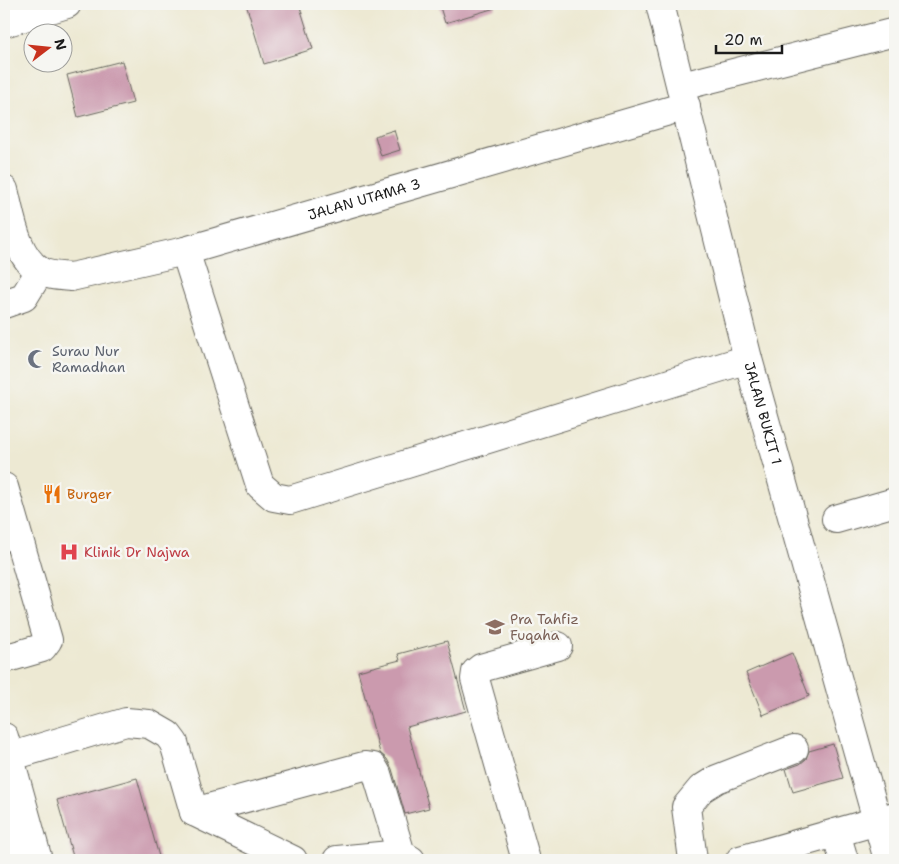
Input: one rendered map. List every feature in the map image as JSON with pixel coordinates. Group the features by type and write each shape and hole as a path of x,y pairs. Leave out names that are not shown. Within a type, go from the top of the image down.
{"street":[{"path":"4,23 67,4"},
{"name":"JALAN BUKIT 1","path":"660,4 748,359 886,818 884,856"},
{"name":"JALAN UTAMA 3","path":"40,270 56,276 71,277 185,251 895,32"},
{"path":"4,190 20,246 40,270 24,297 4,304"},
{"path":"185,251 260,485 274,497 290,500 748,359"},
{"path":"4,487 48,640 42,648 4,659"},
{"path":"836,519 895,502"},
{"path":"526,860 475,679 476,672 481,668 558,646"},
{"path":"19,860 6,747 126,722 149,724 168,735 174,743 194,812 293,860"},
{"path":"694,860 686,807 701,789 717,779 794,749"},
{"path":"194,812 364,766 373,767 406,857 338,860"},
{"path":"740,860 787,854 836,833 886,818"},
{"path":"4,823 19,860"},
{"path":"836,833 844,860"}],"building":[{"path":"246,4 299,4 313,49 264,64"},
{"path":"439,4 494,4 495,8 445,23"},
{"path":"122,61 133,103 78,117 67,75"},
{"path":"394,130 400,150 381,156 375,136"},
{"path":"447,641 466,711 407,727 429,808 405,814 392,769 387,759 380,753 358,671 400,660 398,654"},
{"path":"792,653 809,696 763,715 746,673"},
{"path":"833,744 843,778 793,792 786,769 800,764 806,759 809,751"},
{"path":"137,778 160,860 74,860 57,800"}],"place":[{"name":"Surau Nur Ramadhan","path":"37,359"},
{"name":"Burger","path":"52,494"},
{"name":"Klinik Dr Najwa","path":"69,552"},
{"name":"Pra Tahfiz Fuqaha","path":"495,627"}]}
